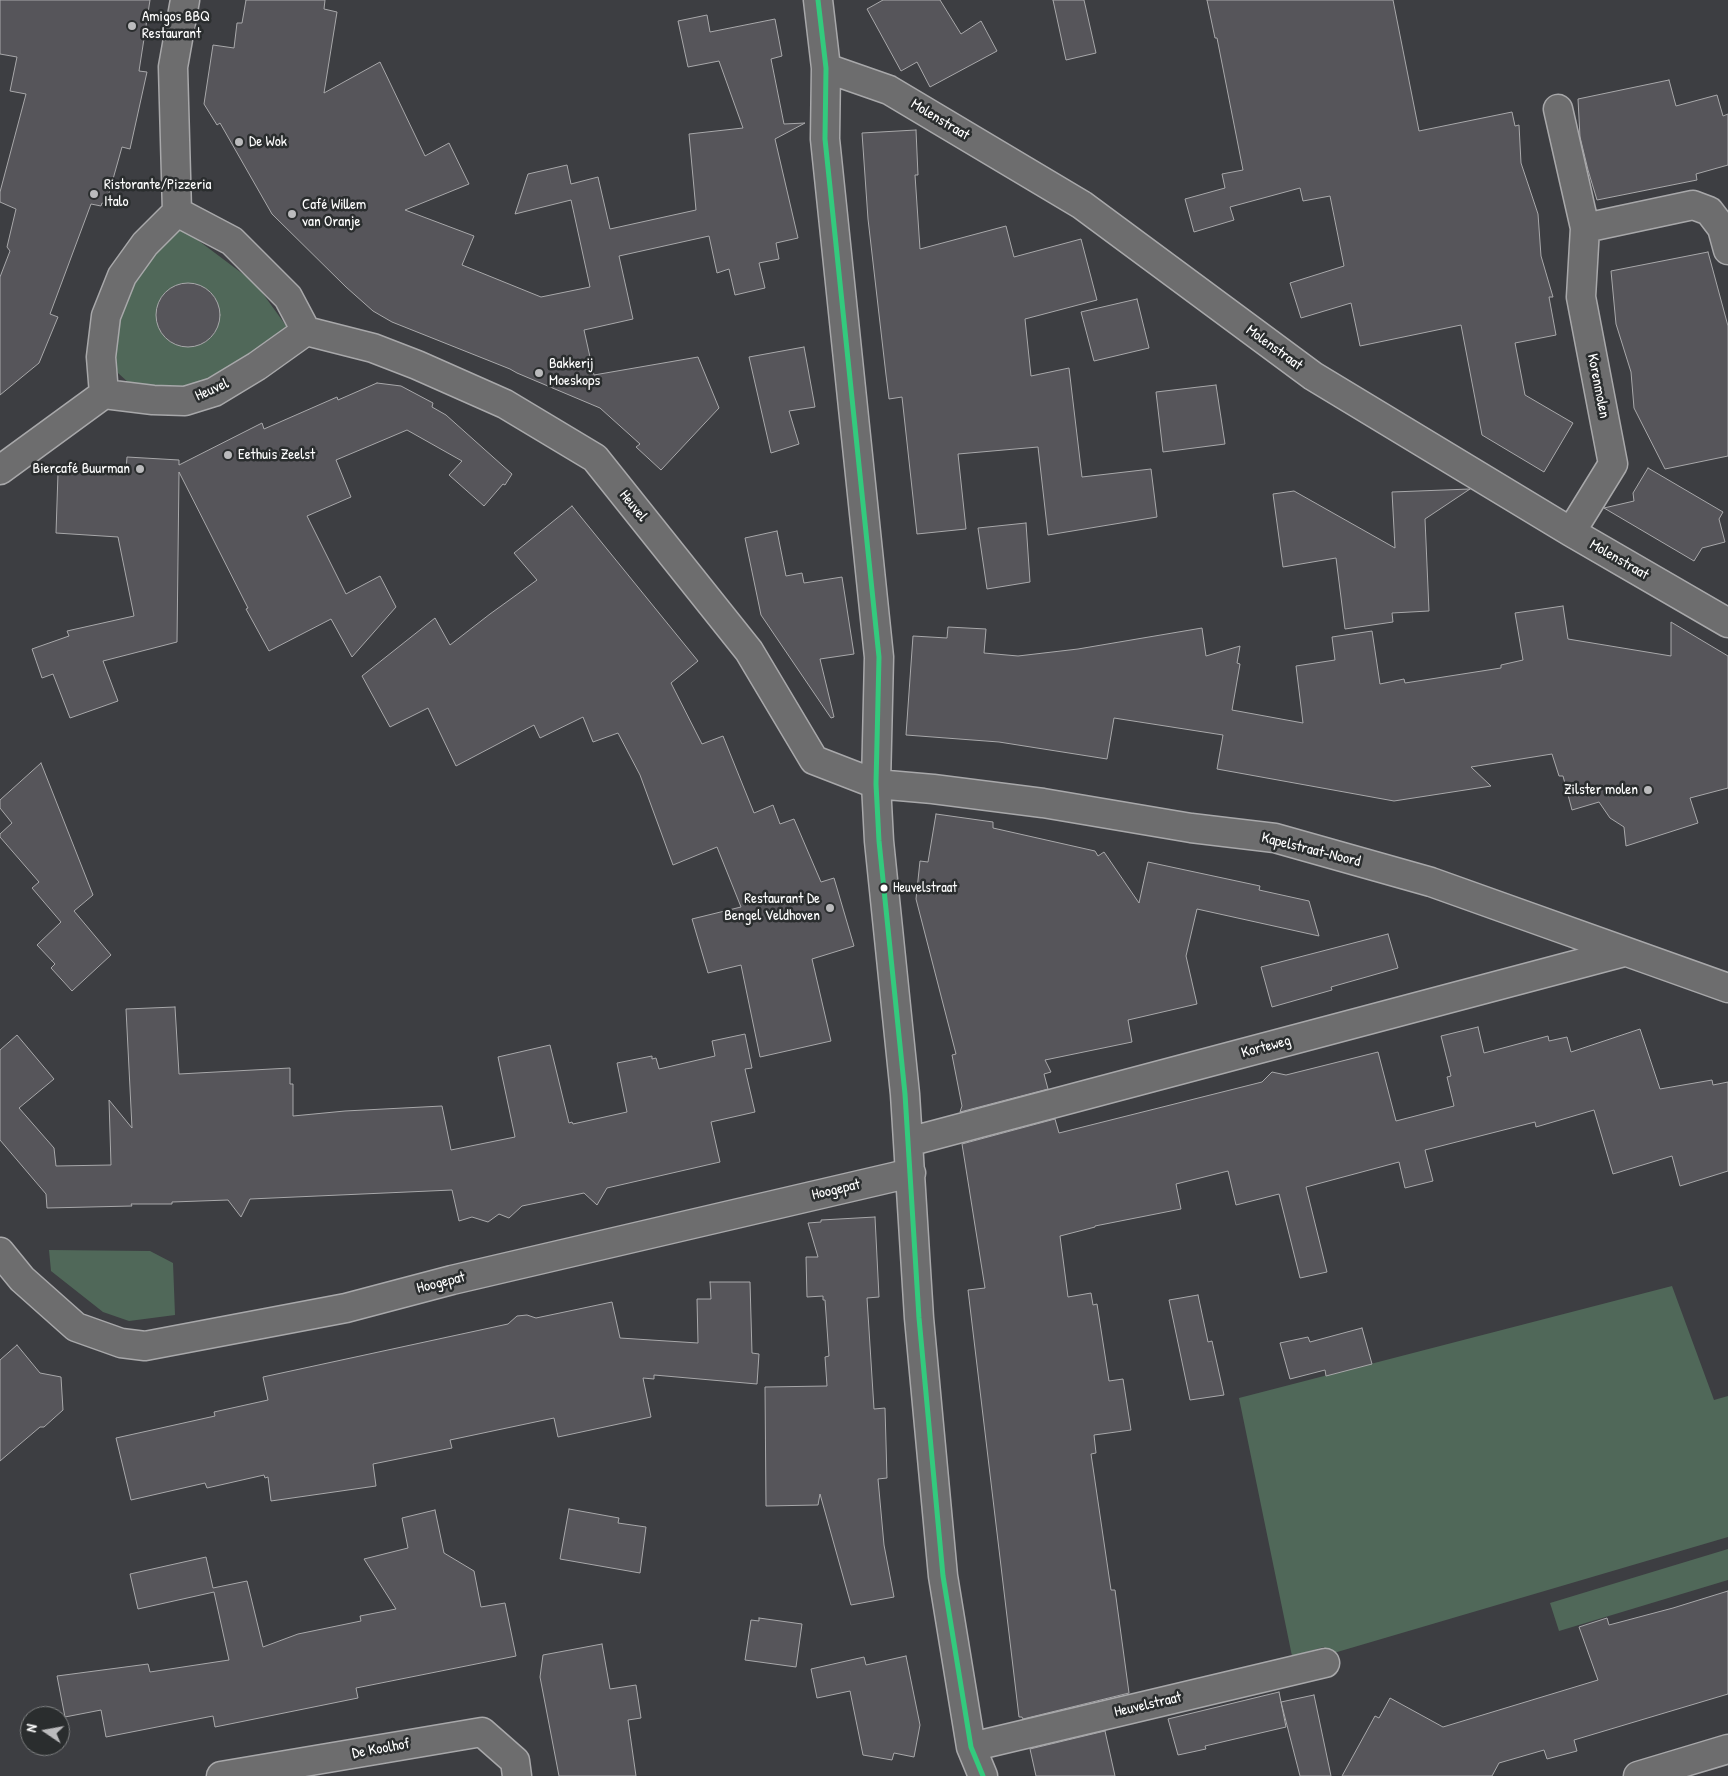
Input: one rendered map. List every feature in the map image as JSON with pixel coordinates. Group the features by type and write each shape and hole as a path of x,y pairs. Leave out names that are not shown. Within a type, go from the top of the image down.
{"street":[{"path":"0,470 104,394 101,357 106,316 122,276 145,244 176,212 173,67 185,0"},
{"path":"818,0 826,68 825,139 879,656 876,784 878,841 906,1094 919,1318 943,1576 971,1748 983,1776"},
{"name":"Molenstraat","path":"826,68 889,90 1082,205 1314,376 1571,532 1728,623"},
{"name":"Korenmolen","path":"1558,109 1585,228 1581,297 1613,464 1571,532"},
{"path":"1585,228 1692,205 1709,212 1722,228 1728,250"},
{"path":"176,212 232,241 288,297 306,331"},
{"name":"Heuvel","path":"104,394 153,400 185,401 214,392 257,366 306,331 373,348 418,365 505,404 595,458 749,651 814,760 876,784"},
{"name":"Kapelstraat-Noord","path":"876,784 933,788 1043,803 1191,828 1275,838 1432,882 1728,988"},
{"name":"Korteweg","path":"908,1142 1624,952"},
{"name":"Hoogepat","path":"0,1252 22,1279 76,1327 121,1343 146,1346 346,1308 452,1280 911,1173"},
{"name":"Heuvelstraat","path":"971,1748 1325,1663"},
{"name":"De Koolhof","path":"221,1776 482,1732 514,1761 518,1776"},
{"path":"1638,1776 1728,1749"}],"green space":[{"path":"175,227 195,238 247,277 261,291 287,327 226,373 183,387 166,388 129,383 118,373 115,362 117,328 127,289"},
{"path":"49,1250 150,1251 173,1263 175,1315 129,1321 103,1312 51,1271"},
{"path":"1672,1286 1714,1400 1728,1396 1728,1537 1327,1655 1324,1647 1292,1656 1239,1398"},
{"path":"1728,1549 1728,1580 1559,1631 1550,1603"}],"building":[{"path":"0,0 150,0 139,71 147,72 130,149 122,147 106,204 102,203 101,206 91,204 50,314 58,317 39,363 0,395 0,277 10,251 7,247 16,209 0,202 0,192 26,94 10,91 17,57 0,54"},
{"path":"246,0 325,0 324,9 337,12 324,93 380,62 425,156 449,143 469,184 405,210 474,236 462,265 541,297 590,287 571,200 515,214 528,174 567,165 571,184 598,177 610,229 696,210 689,134 743,128 719,61 688,67 678,21 707,15 710,32 775,19 782,56 771,59 784,124 805,123 775,139 798,238 776,243 779,259 759,263 765,288 735,295 729,269 717,273 709,236 619,256 633,319 584,330 594,375 698,357 719,408 661,470 636,447 640,444 600,408 510,369 392,322 373,311 272,214 220,123 217,125 204,104 213,45 234,48 237,23 242,23"},
{"path":"883,0 940,0 961,34 981,21 997,51 930,87 917,62 901,71 867,9"},
{"path":"1053,0 1084,0 1096,53 1066,60"},
{"path":"1207,0 1393,0 1419,131 1512,112 1515,126 1519,125 1521,163 1538,214 1541,256 1553,297 1549,297 1556,335 1515,343 1525,395 1573,423 1544,472 1482,435 1461,325 1360,346 1351,303 1301,318 1290,283 1344,266 1330,196 1303,201 1300,188 1230,207 1234,220 1194,232 1185,199 1225,188 1222,174 1243,170 1217,38 1215,38"},
{"path":"1669,80 1676,106 1717,95 1723,116 1728,114 1728,165 1696,174 1697,180 1597,200 1580,137 1578,99"},
{"path":"916,130 918,175 915,175 920,249 1006,226 1014,257 1081,239 1097,300 1025,319 1031,376 1069,368 1082,477 1151,469 1157,517 1048,535 1038,447 958,454 966,529 917,534 902,397 889,399 868,219 862,133"},
{"path":"1708,252 1728,326 1728,456 1665,469 1634,408 1631,372 1616,324 1611,271"},
{"path":"182,283 194,283 211,292 218,303 220,315 218,327 211,338 194,347 182,347 170,342 161,333 156,321 156,309 161,297 170,288"},
{"path":"1137,299 1149,348 1094,361 1081,312"},
{"path":"804,347 815,407 789,411 799,444 771,453 749,357"},
{"path":"377,383 401,386 433,403 432,407 446,415 512,474 505,485 503,484 484,506 449,475 462,461 407,430 336,460 351,497 307,516 346,594 380,576 396,607 352,657 331,619 269,651 246,609 248,608 179,472 177,642 103,661 118,701 70,718 53,674 42,678 32,649 69,636 67,631 134,616 118,537 56,533 58,473 78,474 83,469 126,471 127,457 179,460 179,465 262,423 264,429 337,397 338,400"},
{"path":"1216,385 1225,444 1163,452 1156,392"},
{"path":"1648,468 1723,512 1719,519 1725,542 1702,548 1694,561 1604,508 1634,501 1633,493"},
{"path":"1470,489 1425,519 1429,611 1392,613 1393,622 1345,629 1336,558 1283,567 1273,494 1294,491 1395,548 1392,492"},
{"path":"572,506 698,661 671,683 702,744 723,736 754,813 773,805 780,824 794,819 821,882 834,878 854,946 812,959 831,1041 760,1057 741,965 708,973 692,919 741,907 717,847 673,865 640,775 618,733 593,742 583,717 540,738 534,725 456,766 428,708 390,727 362,676 435,618 450,645 537,580 514,553"},
{"path":"1026,523 1030,582 987,589 978,528"},
{"path":"777,531 786,576 802,573 804,583 842,577 854,654 820,659 834,717 831,718 761,615 745,538"},
{"path":"1563,606 1568,639 1671,656 1671,622 1728,656 1728,788 1690,798 1698,823 1626,846 1624,827 1610,818 1599,802 1572,810 1563,776 1559,776 1552,754 1471,767 1491,786 1394,801 1217,769 1223,735 1114,718 1107,759 999,742 906,735 913,636 947,638 948,627 986,629 984,653 1018,656 1078,649 1202,628 1206,656 1240,646 1237,663 1240,664 1232,710 1303,723 1296,666 1335,660 1332,637 1372,631 1380,684 1404,679 1405,683 1501,668 1501,665 1523,660 1515,613"},
{"path":"41,763 93,895 74,911 111,955 72,991 51,968 55,964 37,945 61,922 32,888 39,882 0,837 0,834 12,823 0,808 0,800"},
{"path":"936,814 993,822 993,828 1095,851 1098,856 1104,852 1139,903 1148,862 1260,886 1259,890 1309,901 1319,936 1197,909 1186,956 1197,1004 1128,1020 1132,1042 1045,1060 1051,1072 1044,1074 1048,1089 960,1112 962,1106 952,1055 956,1054 916,899 920,861 928,862"},
{"path":"1388,934 1398,968 1331,987 1332,990 1272,1007 1261,967"},
{"path":"175,1007 179,1074 290,1068 290,1084 293,1084 293,1116 345,1111 442,1106 451,1150 515,1137 498,1057 550,1045 569,1123 572,1122 573,1124 627,1112 617,1063 652,1056 652,1059 656,1058 659,1069 715,1056 712,1041 745,1034 752,1068 745,1069 755,1112 711,1122 720,1162 607,1188 597,1205 584,1193 522,1206 509,1218 499,1214 488,1222 472,1217 459,1221 452,1190 250,1199 241,1217 228,1200 172,1202 172,1204 131,1204 132,1206 47,1208 46,1194 0,1140 0,1050 17,1035 54,1079 19,1108 54,1148 56,1166 111,1165 109,1100 132,1128 126,1009"},
{"path":"1478,1027 1484,1053 1548,1036 1549,1041 1567,1037 1571,1052 1640,1029 1660,1089 1712,1080 1713,1085 1728,1082 1728,1171 1680,1186 1672,1156 1613,1174 1594,1110 1536,1127 1535,1122 1425,1150 1433,1181 1405,1188 1399,1162 1306,1187 1327,1272 1300,1278 1279,1194 1236,1205 1228,1171 1176,1184 1181,1209 1095,1226 1060,1236 1068,1297 1091,1293 1093,1305 1097,1304 1109,1381 1123,1379 1131,1430 1094,1435 1096,1453 1091,1454 1111,1590 1115,1590 1129,1693 1023,1719 1019,1717 968,1290 985,1288 962,1144 1055,1119 1059,1133 1262,1082 1272,1072 1286,1075 1378,1052 1396,1121 1454,1106 1447,1077 1451,1076 1441,1036"},
{"path":"875,1217 879,1297 867,1298 874,1409 885,1408 887,1478 878,1479 884,1545 894,1597 851,1605 820,1494 818,1505 766,1506 765,1387 827,1386 825,1357 829,1356 825,1300 823,1300 823,1296 807,1297 806,1257 818,1257 808,1223 821,1222 821,1220"},
{"path":"710,1282 750,1282 752,1353 759,1354 757,1384 654,1375 654,1379 643,1378 651,1417 558,1437 554,1418 450,1440 452,1448 373,1464 376,1486 271,1501 268,1477 265,1478 264,1475 207,1488 205,1483 131,1500 116,1438 215,1416 214,1412 268,1400 263,1377 508,1324 517,1316 527,1315 536,1318 612,1302 620,1338 698,1343 697,1299 711,1299"},
{"path":"1198,1295 1208,1342 1212,1341 1224,1395 1190,1400 1169,1300"},
{"path":"1362,1328 1372,1364 1326,1376 1325,1370 1290,1379 1280,1343 1308,1337 1310,1342"},
{"path":"17,1345 40,1373 61,1377 63,1410 0,1461 0,1360"},
{"path":"569,1509 619,1518 618,1523 646,1527 640,1573 560,1559"},
{"path":"435,1510 444,1553 474,1571 481,1607 505,1603 516,1656 356,1688 358,1698 215,1727 213,1716 106,1737 101,1710 70,1716 70,1706 63,1706 57,1676 148,1664 150,1672 229,1660 214,1592 138,1609 130,1574 206,1557 213,1588 247,1581 263,1647 298,1634 361,1621 360,1616 396,1609 364,1559 408,1548 402,1518"},
{"path":"1728,1591 1728,1694 1574,1740 1577,1751 1547,1759 1544,1750 1499,1763 1492,1776 1342,1776 1375,1716 1379,1718 1390,1698 1443,1727 1598,1680 1579,1627 1607,1618 1609,1625"},
{"path":"759,1618 802,1624 796,1667 745,1660 751,1620 759,1621"},
{"path":"602,1644 610,1689 636,1685 641,1718 628,1720 636,1776 559,1776 540,1677 543,1655"},
{"path":"906,1656 920,1725 914,1757 894,1753 892,1760 863,1755 850,1691 817,1698 811,1669 864,1657 866,1665"},
{"path":"1279,1692 1286,1727 1205,1746 1206,1749 1178,1755 1168,1719"},
{"path":"1314,1695 1331,1776 1300,1776 1281,1702"},
{"path":"1105,1731 1115,1776 1036,1776 1030,1749"}],"transit line":[{"path":"818,0 826,68 825,139 879,657 876,784 879,841 905,1094 919,1318 943,1576 971,1747 983,1776"}],"place":[{"name":"Amigos BBQ Restaurant","path":"132,26"},
{"name":"De Wok","path":"239,142"},
{"name":"Ristorante/Pizzeria Italo","path":"94,194"},
{"name":"Café Willem van Oranje","path":"292,214"},
{"name":"Bakkerij Moeskops","path":"539,373"},
{"name":"Eethuis Zeelst","path":"228,455"},
{"name":"Biercafé Buurman","path":"140,469"},
{"name":"Zilster molen","path":"1648,790"},
{"name":"Heuvelstraat","path":"884,888"},
{"name":"Restaurant De Bengel Veldhoven","path":"830,908"}]}
